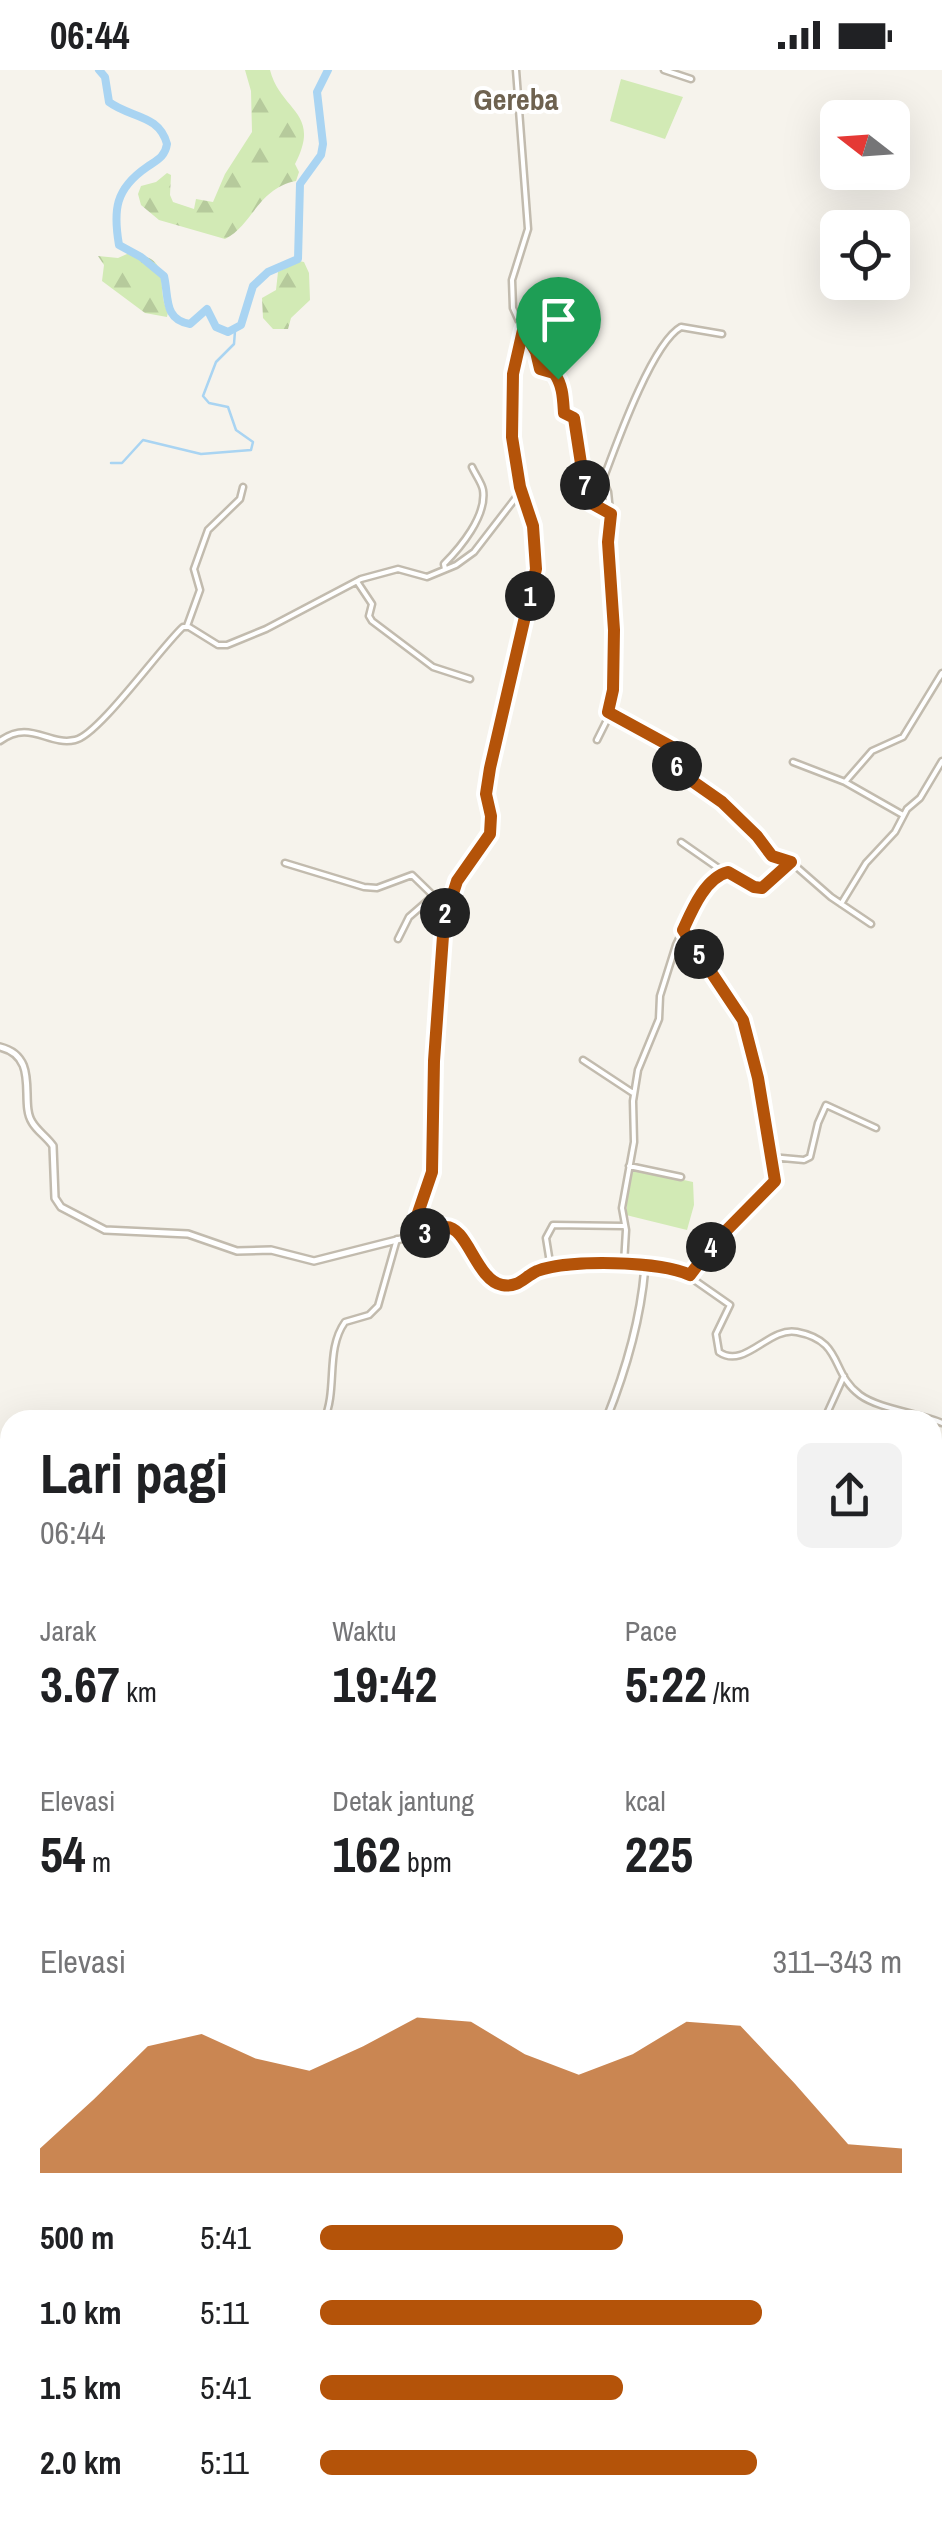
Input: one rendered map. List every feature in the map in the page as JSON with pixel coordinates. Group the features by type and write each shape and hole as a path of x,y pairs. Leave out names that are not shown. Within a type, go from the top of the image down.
{"street":[{"path":"516,70 528,229 512,286 513,308 536,352 540,369 554,373 558,379 564,413 574,418 586,496 591,503 610,511"},
{"path":"664,70 692,79"},
{"path":"722,334 681,326 674,331 657,356 603,480 609,494 614,630 613,690 607,707 610,714 672,747 682,774 722,802 772,856 791,862 871,924"},
{"path":"415,1235 432,1172 437,1015 446,908 457,881 491,830 486,794 490,768 536,569 533,526 521,491 512,437 514,368 523,330"},
{"path":"444,570 444,564 464,539 481,506 483,489 472,467"},
{"path":"0,741 24,732 71,741 80,738 112,709 180,629 187,626 200,590 194,568 206,533 240,498 243,487"},
{"path":"187,626 218,645 232,643 357,581 395,570 425,577 444,570 480,547 521,491"},
{"path":"357,581 372,604 372,621 433,666 470,680"},
{"path":"846,782 872,751 903,738 942,673"},
{"path":"597,740 610,714"},
{"path":"841,904 866,863 896,832 903,815 920,798 942,761"},
{"path":"793,762 846,782 903,815"},
{"path":"682,842 724,872 754,887 762,888 791,862"},
{"path":"285,862 364,888 383,886 412,875 446,908"},
{"path":"624,1264 622,1208 634,1139 638,1070 658,1022 660,996 671,957 698,900 724,872"},
{"path":"398,940 410,917 432,897"},
{"path":"683,930 743,1020 758,1078 774,1184 735,1220 690,1275"},
{"path":"0,1047 14,1052 22,1065 30,1120 53,1146 54,1198 61,1207 105,1230 188,1234 237,1250 271,1250 314,1261 444,1226 456,1231 486,1275 500,1285 516,1285 538,1271 550,1269 659,1265 690,1275 730,1305 716,1334 719,1352 726,1357 739,1357 772,1336 790,1330 826,1343 859,1394 900,1410"},
{"path":"582,1060 634,1092"},
{"path":"771,1157 810,1158 826,1105 876,1128"},
{"path":"629,1166 681,1177"},
{"path":"550,1269 546,1242 553,1224 624,1226"},
{"path":"327,1410 340,1330 345,1322 368,1315 378,1306 397,1239"},
{"path":"611,1410 637,1326 645,1266"},
{"path":"829,1410 844,1376"}],"green space":[{"path":"245,70 270,70 275,84 302,122 304,133 295,164 299,172 296,181 273,191 225,239 159,220 141,205 138,194 141,186 156,182 167,173 171,175 173,202 194,209 196,199 213,202 225,174 252,132 251,91"},
{"path":"621,79 683,97 665,139 610,121"},
{"path":"127,254 142,256 158,266 167,317 145,313 102,281 104,265 98,256 118,258"},
{"path":"304,262 309,273 310,300 291,318 288,329 273,329 263,318 262,298 276,290 278,272"},
{"path":"630,1168 693,1182 694,1205 687,1230 626,1215"}],"waterway":[{"path":"99,70 105,77 109,102 158,127 167,144 162,155 122,192 116,221 119,245 164,276 175,318 190,324 207,309 216,327 228,332 241,325 253,286 268,272 298,259 300,184 321,155 317,92 328,70"},
{"path":"111,463 122,463 143,440 201,454 251,450 253,442 236,430 228,407 209,403 203,396 216,362 234,344 235,331"}],"district":[{"name":"Gereba","path":"516,99"}],"route":[{"path":"523,330 536,352 540,369 554,373 558,379 564,413 574,418 586,496 611,514 608,542 614,630 613,690 608,712 672,747 682,774 722,802 772,856 791,862 768,885 757,889 728,872 720,874 698,900 683,930 743,1020 758,1078 775,1181 716,1241 690,1275 659,1265 582,1265 538,1271 525,1281 508,1286 490,1279 452,1228 444,1226 415,1235 432,1172 434,1061 446,908 457,881 490,834 486,794 490,768 536,569 531,515 520,487 512,437 513,374 523,330"}]}
